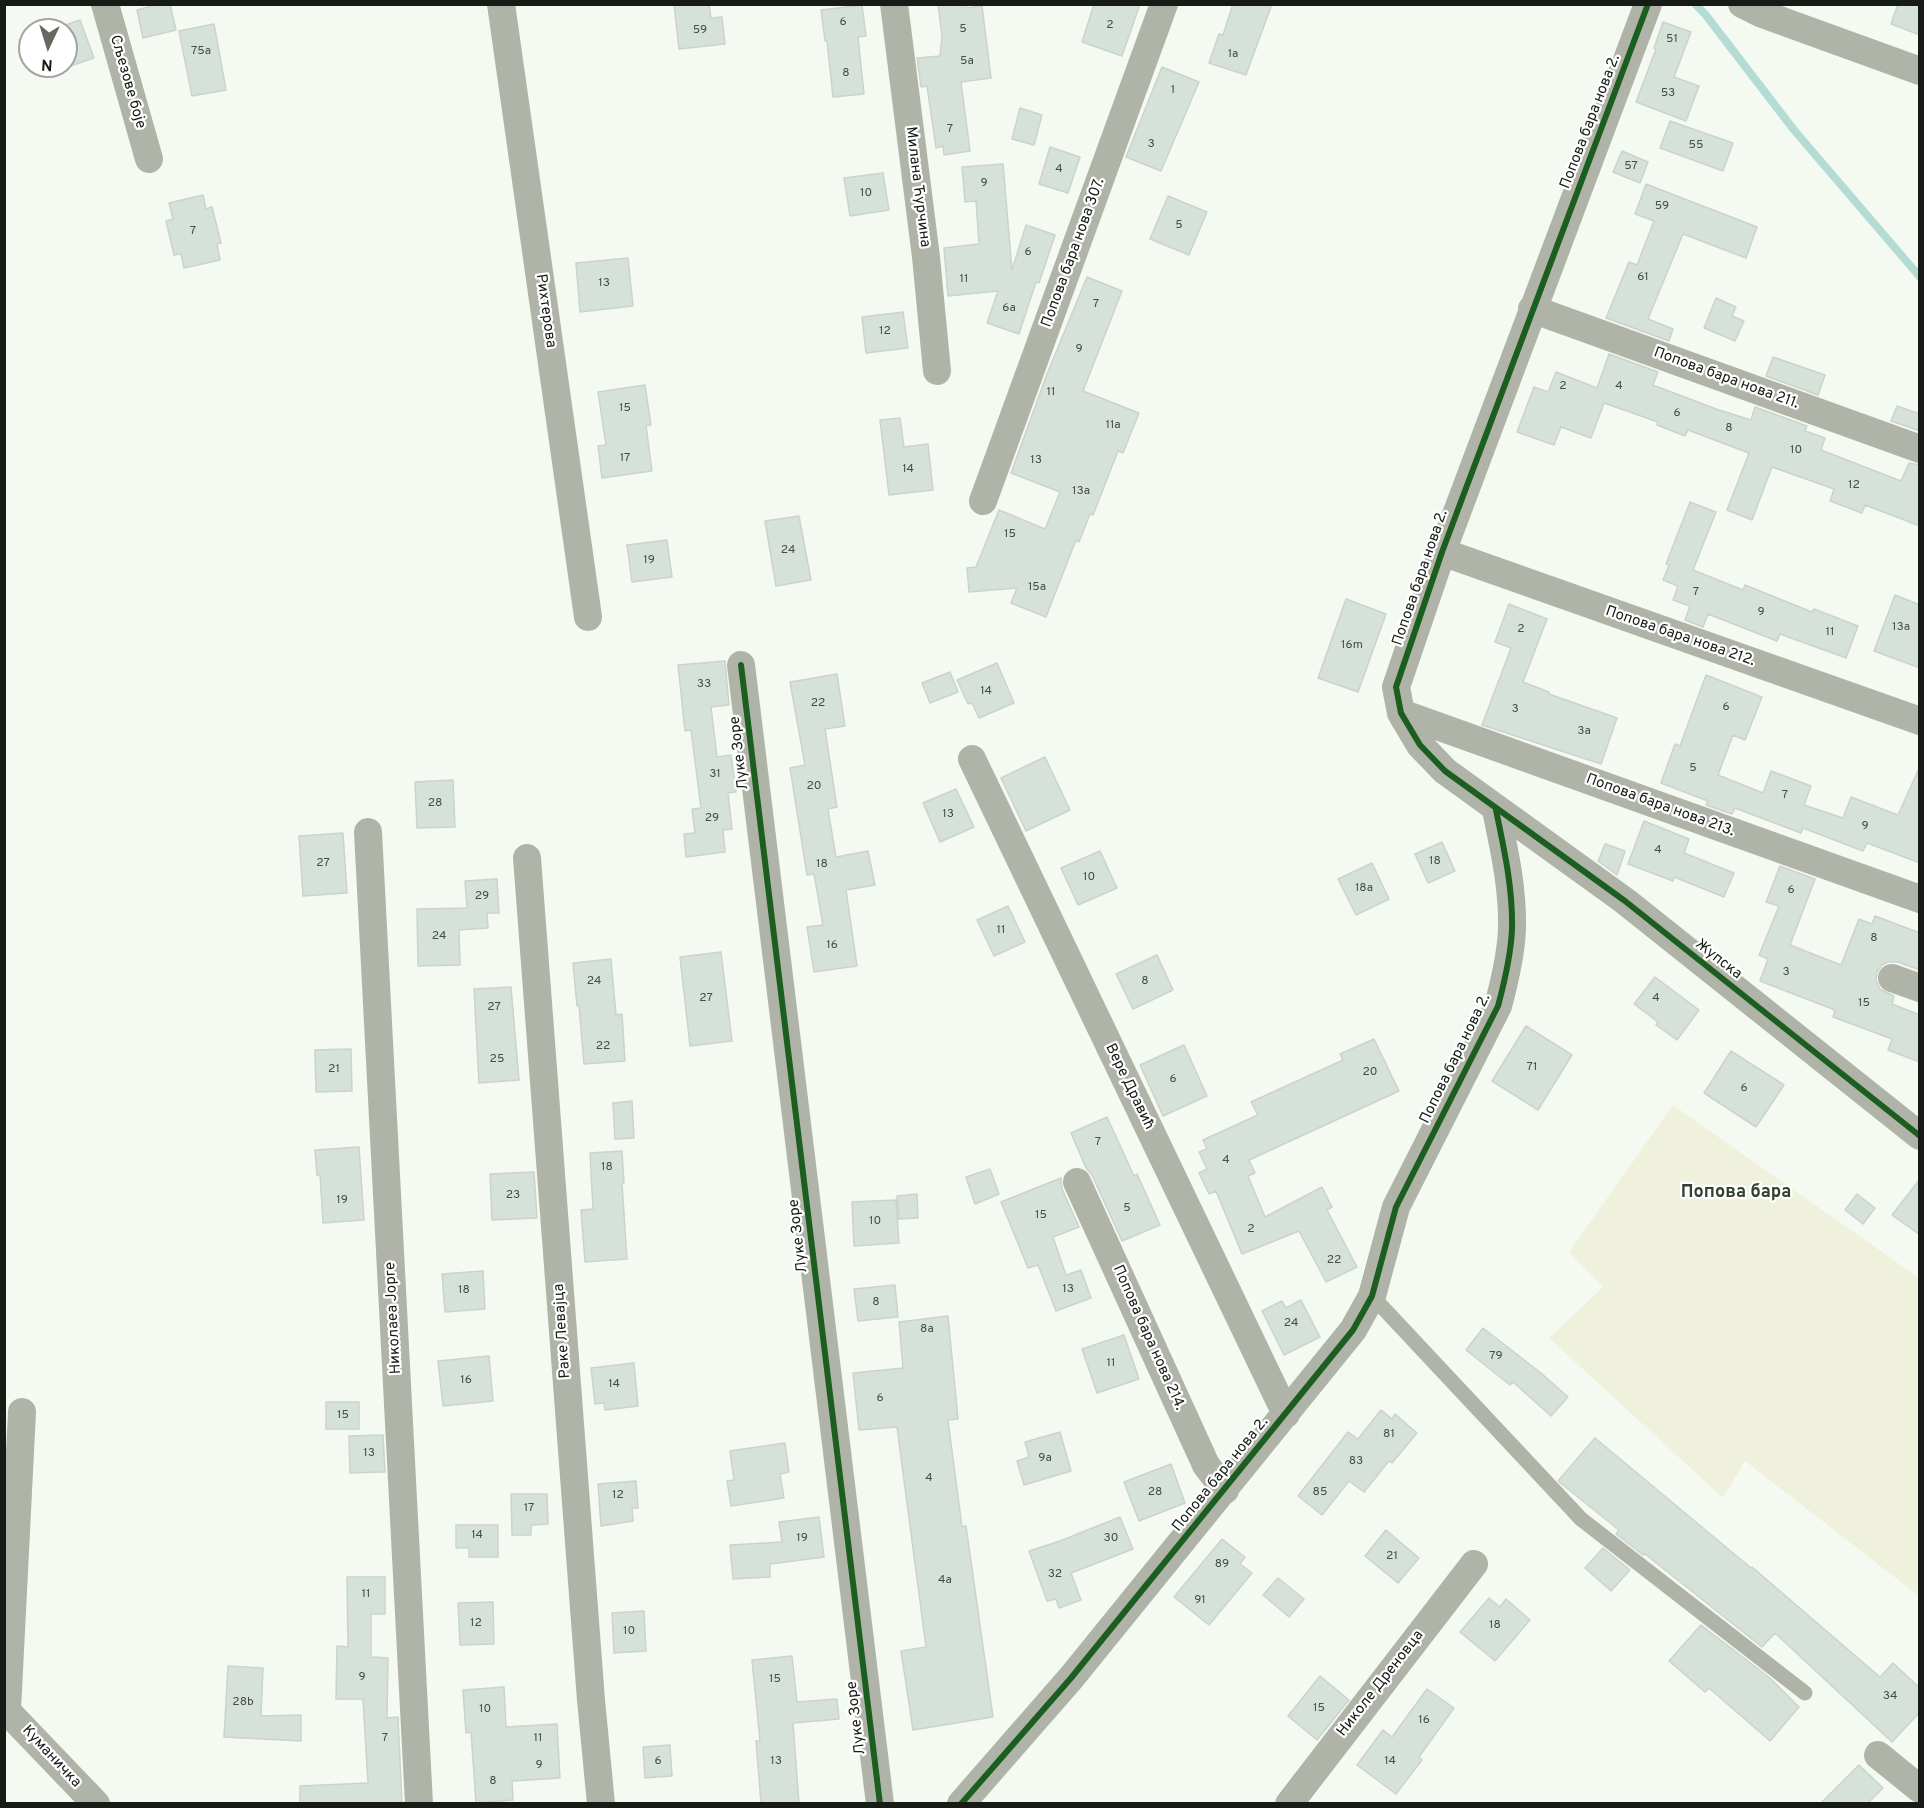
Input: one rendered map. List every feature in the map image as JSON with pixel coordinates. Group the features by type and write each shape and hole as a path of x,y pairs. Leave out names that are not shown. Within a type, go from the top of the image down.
{"street":[{"name":"Сљезове боје","path":"105,4 149,159"},
{"name":"Рихтерова","path":"501,4 588,618"},
{"name":"Милана Ћурчина","path":"894,4 926,257 937,371"},
{"name":"Попова бара нова 307.","path":"983,501 1164,4"},
{"name":"Попова бара нова 2.","path":"961,1803 1071,1678 1353,1330 1372,1296 1396,1207 1498,1006 1507,972 1512,929 1510,882 1496,810 1445,771 1420,745 1401,713 1396,687 1442,552 1648,4"},
{"path":"1742,4 1760,14 1920,71"},
{"name":"Попова бара нова 211.","path":"1532,309 1920,449"},
{"name":"Попова бара нова 212.","path":"1442,552 1920,721"},
{"name":"Луке Зоре","path":"741,665 880,1803"},
{"name":"Попова бара нова 213.","path":"1401,713 1920,899"},
{"name":"Вере Дравић","path":"972,759 1286,1414"},
{"name":"Жупска","path":"1496,810 1634,909 1920,1136"},
{"name":"Николаеа Јорге","path":"368,832 419,1803"},
{"name":"Раке Левајца","path":"527,858 591,1700 601,1803"},
{"path":"1892,978 1920,988"},
{"name":"Попова бара нова 214.","path":"1077,1182 1206,1465 1225,1490"},
{"path":"6,1709 22,1412"},
{"name":"Николе Дреновца","path":"1289,1803 1474,1564"},
{"name":"Куманичка","path":"6,1709 96,1803"},
{"path":"1878,1755 1920,1789"}],"lane":[{"path":"1372,1296 1581,1519 1805,1693"}],"green space":[{"path":"1673,1105 1919,1278 1919,1596 1745,1461 1723,1498 1549,1338 1603,1287 1569,1252"}],"building":[{"path":"159,4 170,4 176,30 143,38 137,10"},
{"path":"674,4 709,4 711,18 722,17 725,44 679,49"},
{"path":"938,4 966,4 966,8 982,6 991,78 961,82 970,151 944,155 943,146 936,148 927,86 921,87 917,58 940,56 942,37"},
{"path":"1094,4 1140,4 1122,56 1082,42"},
{"path":"1233,4 1272,4 1246,75 1209,63 1219,34 1223,35"},
{"path":"1898,4 1920,4 1920,35 1891,24"},
{"path":"862,5 866,36 858,37 864,94 833,97 821,10"},
{"path":"80,20 94,58 78,63 78,21"},
{"path":"1663,22 1691,32 1674,77 1699,86 1686,121 1636,102 1656,49 1654,48"},
{"path":"214,24 226,90 192,96 179,31"},
{"path":"1162,67 1199,82 1161,171 1126,157"},
{"path":"1020,108 1042,115 1034,145 1012,139"},
{"path":"1670,121 1733,143 1723,171 1660,148"},
{"path":"1050,147 1080,157 1068,193 1039,184"},
{"path":"1622,151 1648,162 1640,183 1613,172"},
{"path":"1003,164 1012,270 1026,225 1055,235 1019,334 987,323 998,291 948,296 944,248 979,244 976,201 965,202 962,167"},
{"path":"883,173 889,210 850,216 844,178"},
{"path":"1646,184 1757,227 1746,258 1683,234 1648,319 1673,329 1669,341 1606,318 1629,262 1637,265 1654,221 1635,214"},
{"path":"203,195 206,209 212,207 221,243 217,244 220,260 184,268 181,254 174,255 166,221 173,219 169,203"},
{"path":"1168,196 1207,212 1189,255 1150,239"},
{"path":"628,258 633,306 580,312 576,263"},
{"path":"1087,277 1122,291 1083,391 1139,413 1123,453 1118,451 1093,515 1090,514 1079,542 1076,540 1046,617 1011,603 1017,588 969,592 967,568 976,567 999,510 1045,529 1060,492 1011,473 1047,374"},
{"path":"1716,298 1736,307 1732,316 1744,321 1735,341 1704,328"},
{"path":"903,312 908,348 866,353 862,317"},
{"path":"1609,354 1658,372 1653,385 1716,409 1751,420 1755,407 1807,426 1805,431 1825,438 1821,450 1901,481 1909,463 1920,465 1920,526 1865,505 1862,513 1830,501 1834,489 1772,467 1752,520 1727,510 1749,453 1688,430 1685,436 1657,425 1658,422 1604,403 1591,438 1561,427 1554,445 1517,432 1534,387 1548,392 1556,372 1597,388"},
{"path":"1773,357 1825,375 1818,395 1766,376"},
{"path":"645,385 651,425 646,426 652,471 602,478 598,446 606,445 598,392"},
{"path":"1897,406 1920,414 1920,431 1891,421"},
{"path":"900,418 904,447 928,444 933,490 889,495 880,420"},
{"path":"1690,502 1716,512 1693,570 1743,590 1745,585 1812,612 1814,609 1858,626 1846,658 1780,634 1777,641 1708,614 1703,627 1685,620 1690,606 1673,600 1678,586 1663,580 1669,565 1666,564"},
{"path":"799,516 811,580 776,586 765,521"},
{"path":"667,540 672,577 632,582 627,545"},
{"path":"1895,595 1920,605 1920,668 1874,651"},
{"path":"1346,599 1386,614 1358,692 1318,678"},
{"path":"1509,604 1547,619 1523,682 1549,692 1549,694 1617,718 1601,764 1482,725 1511,648 1495,642"},
{"path":"725,661 729,705 711,707 717,757 731,755 736,792 728,793 732,829 723,830 725,852 686,857 684,834 695,833 692,809 701,808 691,730 685,731 678,665"},
{"path":"997,663 1014,703 979,718 972,703 968,704 957,680"},
{"path":"950,672 958,692 930,703 922,683"},
{"path":"837,674 845,726 825,729 837,807 828,809 836,857 868,851 875,885 846,890 857,966 814,972 807,927 823,925 814,874 807,875 790,768 805,765 790,682"},
{"path":"1706,675 1762,697 1745,740 1733,735 1718,775 1763,793 1771,771 1811,786 1804,805 1843,818 1851,797 1898,815 1920,766 1920,863 1867,843 1863,851 1803,828 1801,833 1735,808 1732,814 1706,805 1708,801 1661,783 1675,744 1680,746"},
{"path":"1045,757 1070,810 1026,831 1001,778"},
{"path":"453,780 455,827 417,828 415,782"},
{"path":"956,789 974,827 940,842 923,803"},
{"path":"1644,821 1689,839 1684,853 1734,873 1724,897 1674,877 1673,881 1628,864"},
{"path":"343,833 347,893 303,896 299,836"},
{"path":"1442,842 1455,871 1428,883 1415,854"},
{"path":"1605,844 1625,851 1617,875 1598,861"},
{"path":"1100,851 1117,888 1078,905 1061,868"},
{"path":"1372,863 1389,899 1356,915 1338,879"},
{"path":"1780,866 1815,879 1790,945 1841,965 1859,919 1872,924 1875,916 1920,933 1920,970 1898,962 1888,962 1882,965 1877,972 1876,980 1880,989 1894,996 1892,1004 1920,1015 1920,1062 1888,1050 1892,1039 1833,1017 1835,1010 1760,981 1768,959 1759,955 1779,906 1766,902"},
{"path":"497,879 499,913 487,913 488,928 459,930 460,965 418,966 417,909 467,908 465,881"},
{"path":"1008,906 1025,942 994,956 977,920"},
{"path":"721,952 732,1041 690,1046 680,957"},
{"path":"1157,955 1173,990 1133,1009 1116,974"},
{"path":"611,959 616,1015 622,1014 625,1061 584,1064 573,963"},
{"path":"1655,977 1699,1010 1677,1040 1656,1025 1658,1022 1634,1004"},
{"path":"511,987 519,1080 479,1083 474,989"},
{"path":"1526,1026 1572,1055 1538,1110 1492,1081"},
{"path":"1374,1039 1399,1091 1249,1160 1255,1173 1248,1176 1265,1217 1322,1187 1332,1207 1327,1210 1357,1267 1326,1282 1299,1231 1242,1254 1216,1191 1209,1194 1199,1173 1207,1169 1199,1152 1207,1149 1203,1140 1258,1115 1251,1102 1343,1060 1340,1054"},
{"path":"1184,1045 1207,1096 1163,1116 1140,1065"},
{"path":"351,1049 352,1091 316,1092 315,1050"},
{"path":"1731,1051 1784,1085 1756,1127 1704,1093"},
{"path":"632,1101 634,1138 615,1139 613,1103"},
{"path":"1107,1117 1134,1176 1137,1174 1160,1225 1122,1241 1071,1133"},
{"path":"359,1147 364,1220 323,1223 320,1175 317,1175 315,1150"},
{"path":"622,1151 627,1259 585,1262 581,1210 593,1209 590,1153"},
{"path":"990,1169 999,1194 975,1204 966,1177"},
{"path":"534,1172 537,1218 492,1220 490,1174"},
{"path":"1061,1178 1062,1189 1079,1227 1053,1237 1066,1275 1081,1270 1091,1298 1056,1311 1038,1265 1028,1268 1001,1202"},
{"path":"1920,1179 1920,1235 1892,1215"},
{"path":"917,1194 918,1218 899,1219 897,1196"},
{"path":"1857,1194 1875,1208 1863,1224 1845,1210"},
{"path":"896,1200 899,1243 854,1246 852,1202"},
{"path":"483,1271 485,1309 445,1312 442,1274"},
{"path":"895,1285 898,1317 858,1321 854,1289"},
{"path":"1301,1300 1320,1337 1284,1355 1262,1311 1282,1301 1286,1308"},
{"path":"948,1316 958,1419 948,1420 962,1527 966,1526 993,1717 913,1730 901,1651 926,1647 897,1427 859,1430 853,1373 903,1368 899,1322"},
{"path":"1483,1328 1568,1397 1551,1416 1513,1382 1510,1385 1466,1350"},
{"path":"1124,1335 1139,1379 1097,1393 1082,1349"},
{"path":"489,1356 493,1401 443,1406 438,1361"},
{"path":"634,1363 638,1406 605,1410 604,1403 595,1404 591,1368"},
{"path":"326,1402 359,1402 359,1429 326,1429"},
{"path":"1381,1410 1392,1419 1395,1414 1417,1433 1392,1463 1389,1461 1364,1492 1349,1481 1322,1515 1298,1496 1348,1432 1358,1439"},
{"path":"1060,1432 1071,1471 1024,1485 1017,1461 1029,1457 1025,1442"},
{"path":"383,1435 385,1472 350,1473 349,1436"},
{"path":"1595,1438 1752,1567 1880,1677 1893,1663 1920,1688 1920,1712 1892,1742 1775,1633 1762,1647 1645,1554 1643,1555 1616,1534 1619,1530 1558,1481"},
{"path":"785,1443 789,1472 780,1474 784,1498 731,1506 727,1481 734,1480 730,1451"},
{"path":"1171,1464 1185,1503 1139,1521 1124,1482"},
{"path":"636,1481 638,1508 632,1508 633,1521 601,1526 598,1484"},
{"path":"511,1494 547,1494 548,1524 531,1525 531,1535 512,1535"},
{"path":"819,1517 824,1557 770,1564 770,1577 733,1579 730,1545 782,1542 779,1522"},
{"path":"1120,1517 1133,1549 1071,1573 1081,1600 1059,1608 1056,1599 1047,1601 1029,1551"},
{"path":"456,1525 498,1525 498,1557 469,1557 469,1548 456,1548"},
{"path":"1386,1530 1419,1558 1398,1583 1365,1556"},
{"path":"1222,1539 1245,1557 1240,1564 1252,1573 1209,1625 1174,1597"},
{"path":"1603,1548 1630,1570 1611,1591 1585,1568"},
{"path":"347,1577 385,1577 385,1614 371,1614 371,1657 388,1658 387,1718 398,1717 402,1803 300,1803 300,1786 368,1783 363,1699 336,1699 337,1646 348,1647"},
{"path":"1278,1578 1304,1599 1289,1617 1263,1595"},
{"path":"1489,1598 1500,1607 1506,1599 1530,1620 1495,1661 1460,1632"},
{"path":"493,1602 494,1644 460,1645 458,1603"},
{"path":"644,1611 646,1651 614,1653 612,1613"},
{"path":"1701,1625 1770,1678 1799,1707 1770,1741 1709,1688 1705,1692 1669,1661"},
{"path":"792,1656 797,1702 837,1699 839,1719 793,1723 799,1803 761,1803 756,1741 760,1741 752,1660"},
{"path":"228,1666 263,1668 261,1716 301,1715 301,1741 224,1737"},
{"path":"1320,1676 1349,1700 1317,1740 1288,1716"},
{"path":"504,1687 506,1727 557,1724 560,1778 512,1781 513,1800 476,1803 471,1732 466,1733 463,1690"},
{"path":"1427,1689 1454,1708 1419,1757 1422,1760 1396,1794 1357,1765 1383,1730 1392,1737"},
{"path":"670,1745 672,1776 645,1778 643,1747"},
{"path":"1859,1765 1883,1788 1868,1803 1821,1803"}],"waterway":[{"path":"1695,4 1794,130 1920,277"}],"cycle path":[{"path":"1648,4 1442,552 1396,687 1401,713 1420,745 1445,771 1625,901 1920,1136"},
{"path":"741,665 880,1804"},
{"path":"961,1804 1071,1678 1353,1330 1372,1296 1396,1207 1501,996 1510,948 1512,914 1507,869 1496,810"}],"district":[{"name":"Попова бара","path":"1736,1193"}]}
